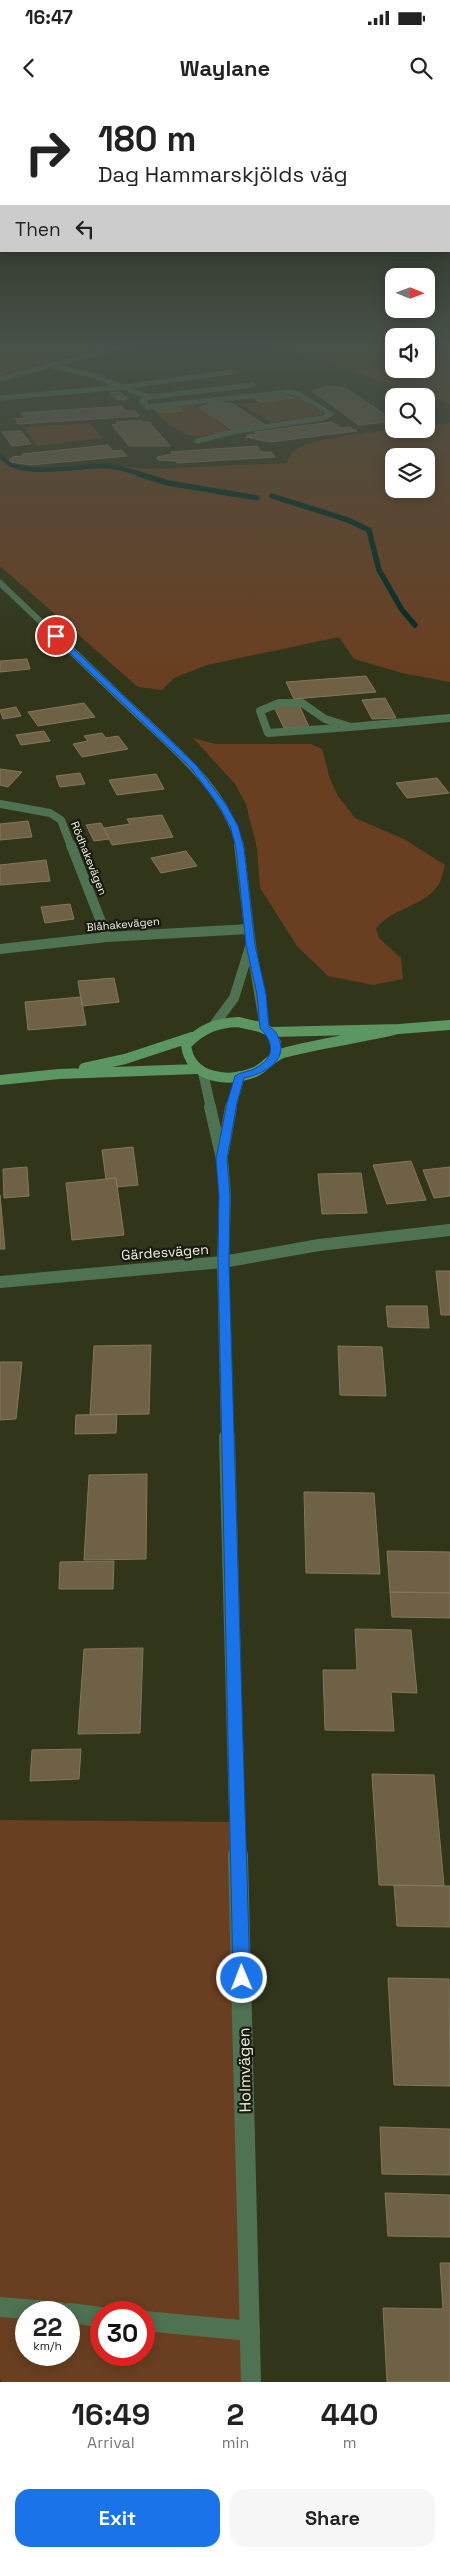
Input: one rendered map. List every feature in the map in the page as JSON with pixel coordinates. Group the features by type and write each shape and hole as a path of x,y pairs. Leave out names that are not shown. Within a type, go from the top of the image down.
{"main road":[{"path":"59,1074 125,1059 192,1037 214,1025 229,1022 252,1024 268,1030 399,1029 450,1025"},
{"path":"0,1080 59,1074 200,1071 214,1076 240,1076 256,1072 275,1056 399,1029"},
{"path":"268,1030 276,1043 275,1056"},
{"path":"192,1037 186,1045 186,1053 200,1071"}],"street":[{"path":"0,583 194,767 210,786 234,826 240,848 251,945 268,1030"},
{"path":"352,727 314,716 302,703 280,702 260,711 268,733 352,727 450,718"},
{"name":"Rödhakevägen","path":"0,804 50,813 61,820 107,937"},
{"name":"Blåhakevägen","path":"0,949 107,937 249,929"},
{"path":"214,1025 229,1010 238,995 251,945"},
{"name":"Holmvägen","path":"200,1071 222,1159 225,1196 224,1262 251,2382"},
{"name":"Holmvägen","path":"222,1159 232,1103 240,1076"},
{"name":"Gärdesvägen","path":"0,1282 224,1262 319,1245 450,1230"},
{"path":"0,2307 15,2308"},
{"path":"155,2321 250,2331"}],"shaded area":[{"path":"295,450 385,450 385,498 435,498 435,450 450,450 450,682 402,673 354,659 339,637 207,665 174,678 162,690 138,687 0,566 0,455 5,463 10,466 29,469 90,465 155,469 286,463"},
{"path":"193,738 216,744 311,744 322,749 330,779 338,796 355,818 404,839 445,865 440,882 433,892 390,916 376,929 379,938 401,958 403,979 373,985 328,976 297,946 260,888 257,848 246,804 235,784"},
{"path":"0,1820 238,1822 251,2382 2,2382 0,2379"}],"building":[{"path":"56,450 122,450 127,456 30,465 11,462 9,459 23,456 22,454"},
{"path":"260,450 271,452 275,457 177,463 176,461 158,460 157,457 172,454 171,452"},
{"path":"27,659 30,669 0,672 0,661"},
{"path":"366,676 376,692 294,699 286,682"},
{"path":"385,698 396,718 372,719 362,700"},
{"path":"84,703 95,717 38,726 28,712"},
{"path":"299,705 309,727 284,728 274,707"},
{"path":"16,707 21,716 3,719 0,710"},
{"path":"44,731 50,741 21,745 16,735"},
{"path":"102,733 106,738 118,736 128,749 82,757 73,744 88,741 84,736"},
{"path":"0,769 22,772 8,787 0,785"},
{"path":"80,773 85,784 60,787 56,776"},
{"path":"156,774 164,789 117,795 109,780"},
{"path":"437,778 449,793 407,798 396,783"},
{"path":"162,815 173,837 112,845 104,828 130,824 127,819"},
{"path":"28,821 32,837 0,840 0,824"},
{"path":"101,823 109,839 94,841 86,825"},
{"path":"186,851 197,866 161,873 151,858"},
{"path":"46,860 50,881 0,885 0,865"},
{"path":"70,904 74,919 45,923 41,907"},
{"path":"114,978 119,1002 82,1006 78,981"},
{"path":"81,997 86,1025 28,1030 25,1002"},
{"path":"133,1147 138,1185 117,1187 116,1178 106,1179 102,1150"},
{"path":"411,1161 426,1200 387,1204 373,1165"},
{"path":"27,1167 29,1196 4,1198 3,1169"},
{"path":"450,1167 450,1196 434,1198 423,1170"},
{"path":"361,1173 367,1213 322,1214 318,1174"},
{"path":"116,1178 124,1235 72,1240 66,1183"},
{"path":"0,1195 5,1249 0,1249"},
{"path":"436,1271 450,1271 450,1315 441,1315"},
{"path":"386,1306 427,1306 429,1328 388,1327"},
{"path":"151,1345 149,1414 90,1415 94,1346"},
{"path":"338,1346 382,1347 386,1396 340,1395"},
{"path":"0,1362 22,1362 16,1419 0,1420"},
{"path":"117,1414 116,1433 75,1434 76,1415"},
{"path":"147,1474 146,1559 84,1560 89,1475"},
{"path":"304,1492 374,1493 380,1574 306,1573"},
{"path":"387,1551 450,1552 450,1593 390,1592"},
{"path":"114,1561 113,1589 59,1589 60,1562"},
{"path":"390,1592 450,1593 450,1618 392,1617"},
{"path":"355,1629 411,1630 417,1693 391,1692 394,1731 325,1730 323,1670 357,1670"},
{"path":"143,1648 140,1733 78,1734 84,1649"},
{"path":"81,1749 79,1779 30,1781 32,1750"},
{"path":"372,1774 434,1775 444,1886 379,1885"},
{"path":"394,1885 450,1886 450,1927 397,1926"},
{"path":"388,1978 449,1979 450,2086 394,2085"},
{"path":"380,2127 450,2129 450,2175 382,2174"},
{"path":"385,2193 450,2195 450,2237 388,2236"},
{"path":"440,2263 450,2263 450,2382 387,2382 383,2308 443,2309"}],"waterway":[{"path":"0,455 8,463 32,469 46,470 106,466 143,475"},
{"path":"139,474 168,483 257,498"},
{"path":"272,496 348,520 369,530 379,570 402,610 415,625"}],"route":[{"path":"56,636 194,767 210,786 234,826 240,848 251,945 261,994 265,1028 271,1032 276,1043 275,1056 268,1064 256,1072 240,1076 232,1103 222,1159 225,1196 224,1262 242,1978"}]}
